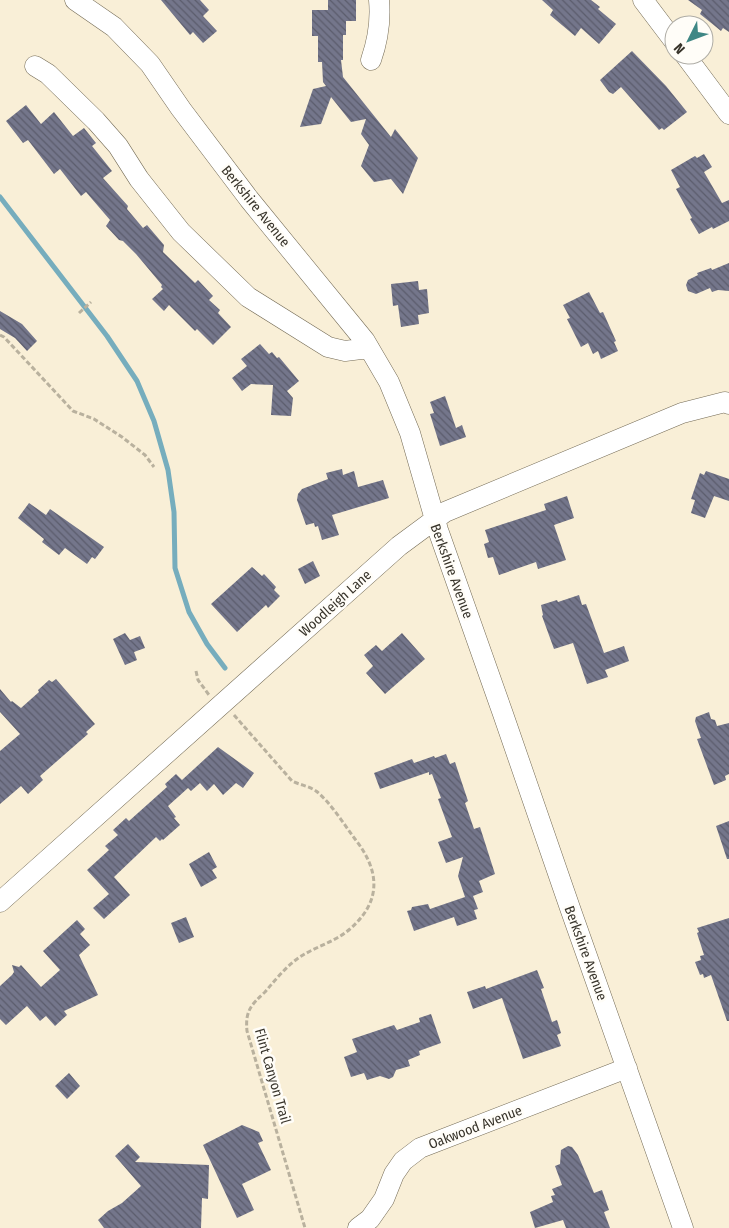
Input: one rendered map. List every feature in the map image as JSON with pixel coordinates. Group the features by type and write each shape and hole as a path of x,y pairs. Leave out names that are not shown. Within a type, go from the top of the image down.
{"street":[{"name":"Berkshire Avenue","path":"75,0 114,27 150,64 181,110 249,199 369,348 389,382 410,433 434,519 683,1228"},
{"path":"371,60 377,42 380,17 379,0"},
{"path":"643,0 664,28"},
{"path":"692,65 729,114"},
{"path":"35,66 48,74 96,121 118,146 139,179 181,232 248,297 328,347 345,351 369,348"},
{"name":"Woodleigh Lane","path":"0,902 399,546 434,519 445,512 682,413 725,402 729,404"},
{"name":"Oakwood Avenue","path":"358,1228 370,1219 384,1199 394,1174 403,1161 420,1148 627,1068"}],"path":[{"path":"79,313 91,302"},
{"path":"0,335 4,337 72,411 94,419 122,437 145,455 154,467"},
{"path":"196,671 201,686 211,698"},
{"name":"Flint Canyon Trail","path":"232,712 292,781 300,786 308,786 323,797 360,845 371,868 374,880 373,893 365,912 349,929 292,963 257,1000 245,1019 305,1228"}],"building":[{"path":"161,0 200,0 209,10 203,16 217,31 203,43 193,32 190,35"},
{"path":"328,0 356,0 356,21 346,21 346,35 343,35 343,60 341,60 343,77 391,137 395,129 418,158 403,194 391,179 374,182 361,166 369,145 361,134 366,119 351,122 331,97 321,124 300,127 313,89 326,86 323,82 322,62 318,62 318,36 312,36 312,10 328,10"},
{"path":"542,0 591,0 600,7 598,9 616,24 599,44 581,28 575,36 550,15 553,10"},
{"path":"688,0 729,0 729,32 723,28 721,31 714,25 714,15 700,14 702,10"},
{"path":"632,51 666,86 687,112 664,130 662,128 659,130 621,87 613,94 609,92 600,80"},
{"path":"26,105 41,124 54,112 73,136 84,128 96,143 92,146 112,171 103,178 128,206 127,209 143,228 147,225 164,245 163,252 195,283 198,280 213,296 209,300 220,310 218,313 231,327 213,345 197,329 195,331 169,305 164,311 152,299 163,289 162,285 136,254 106,226 110,220 86,192 81,196 60,169 54,174 28,140 23,143 6,121"},
{"path":"704,154 712,167 704,172 722,203 729,200 729,221 699,234 676,189 680,187 671,170 695,156 697,158"},
{"path":"729,263 729,291 718,290 712,292 710,288 696,294 688,291 686,285 688,280 698,275 697,273 711,268 712,270"},
{"path":"418,281 419,290 427,289 429,313 418,315 419,324 401,327 398,305 393,306 391,284"},
{"path":"589,292 600,313 603,312 616,341 614,342 618,351 601,359 598,351 593,354 588,343 581,347 567,319 570,318 563,305"},
{"path":"0,311 22,324 37,341 27,351 15,338 0,329"},
{"path":"260,344 269,354 272,352 277,358 279,357 299,381 287,391 293,398 291,416 271,415 273,385 251,384 242,391 232,378 247,366 241,359"},
{"path":"445,396 456,428 462,425 466,437 440,446 430,414 434,413 430,402"},
{"path":"342,469 343,475 354,471 358,487 383,480 389,498 332,515 339,535 322,540 318,526 315,527 314,523 306,525 297,500 298,494 302,489 328,479 326,473"},
{"path":"706,471 729,479 729,501 714,496 705,518 691,513 695,500 691,499 700,473 704,475"},
{"path":"567,496 574,518 554,525 566,560 538,569 536,562 499,575 493,557 488,558 484,544 489,542 485,530 546,510 544,504"},
{"path":"29,503 46,515 50,509 104,547 95,559 92,557 87,564 65,548 59,555 42,542 44,539 18,518"},
{"path":"313,561 320,576 305,584 298,569"},
{"path":"252,567 262,576 264,574 276,587 274,590 280,596 268,608 266,605 237,632 211,604"},
{"path":"579,595 582,605 586,604 604,653 624,646 629,661 605,670 608,677 587,684 573,643 554,649 542,616 541,605"},
{"path":"125,633 130,640 140,636 145,648 134,652 137,660 125,665 113,639"},
{"path":"402,633 425,659 385,694 366,673 373,666 364,655 376,645 382,651"},
{"path":"56,679 95,724 86,732 88,734 40,776 43,780 28,794 21,786 0,804 0,751 20,734 0,712 0,689 11,702 21,708 49,680 52,682"},
{"path":"709,712 711,719 715,720 717,726 729,723 729,774 725,776 726,780 714,785 697,739 701,738 695,721 696,717"},
{"path":"218,747 254,773 243,788 236,783 223,795 214,784 207,791 200,783 191,791 188,788 168,806 180,825 163,840 160,841 156,837 114,877 130,895 104,919 93,908 109,894 87,870 109,850 105,846 118,835 113,830 126,818 129,821 167,787 165,784 176,774 182,780"},
{"path":"446,754 450,764 455,762 468,801 465,803 474,829 480,827 495,874 479,881 483,892 473,896 478,909 474,910 477,919 457,926 454,917 414,931 407,911 411,910 412,907 428,904 430,909 465,897 458,876 463,857 446,863 438,842 452,837 438,799 441,798 432,774 429,775 429,772 380,789 374,773 412,759 414,763"},
{"path":"729,821 729,859 727,859 716,826"},
{"path":"209,852 217,867 212,870 217,878 201,887 189,864"},
{"path":"186,917 194,937 179,943 171,923"},
{"path":"729,918 729,1021 727,1021 711,975 704,978 703,974 700,975 695,962 701,960 700,956 704,955 697,928"},
{"path":"77,920 85,929 80,934 90,945 79,955 98,995 64,1011 67,1015 55,1026 46,1016 40,1021 27,1006 6,1025 0,1019 0,986 14,972 12,965 19,967 21,965 41,987 60,970 43,951"},
{"path":"537,970 544,988 541,989 552,1022 557,1020 561,1033 557,1035 561,1046 523,1059 502,998 473,1009 467,992 485,986 486,989"},
{"path":"431,1014 441,1043 419,1051 420,1055 408,1060 410,1066 396,1070 393,1077 389,1079 380,1076 367,1080 364,1073 351,1077 344,1057 357,1052 352,1039 394,1025 397,1030 420,1022 419,1018"},
{"path":"69,1073 80,1086 67,1099 55,1086"},
{"path":"242,1125 259,1132 263,1141 258,1143 271,1170 242,1184 254,1210 237,1218 203,1145"},
{"path":"128,1144 140,1157 135,1162 209,1165 208,1199 202,1198 201,1228 104,1228 98,1220 108,1211 122,1203 141,1186 115,1156"},
{"path":"568,1146 572,1147 578,1155 594,1193 602,1190 609,1210 604,1212 610,1228 566,1228 563,1220 535,1228 530,1212 553,1202 551,1196 555,1195 552,1189 562,1185 555,1166 560,1164 561,1150"}],"waterway":[{"path":"0,197 107,336 137,381 154,421 168,470 174,512 175,568 189,612 207,644 225,668"}]}
